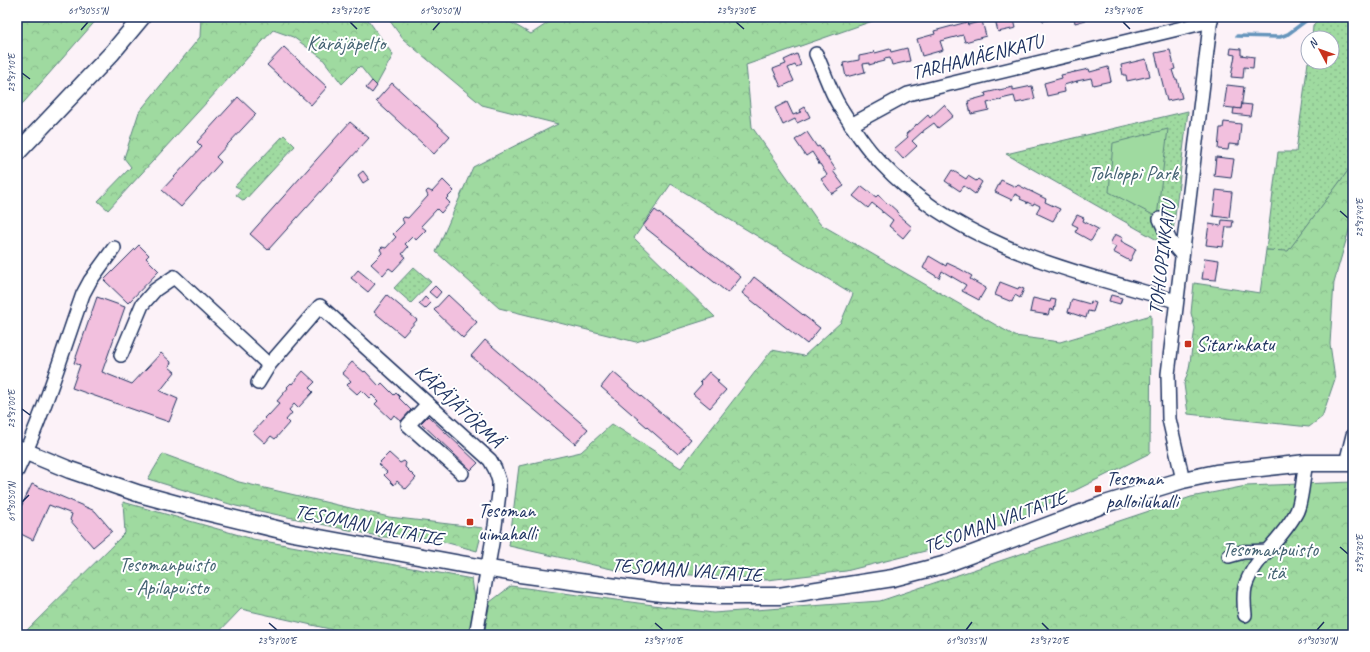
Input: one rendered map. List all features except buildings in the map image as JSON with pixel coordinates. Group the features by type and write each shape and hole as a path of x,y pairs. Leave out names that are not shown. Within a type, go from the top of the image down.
{"main road":[{"path":"17,153 112,53 142,17"},
{"path":"17,157 31,138"},
{"name":"TESOMAN VALTATIE","path":"22,450 70,470 140,494 293,533 426,558 577,582 661,593 720,596 779,596 893,578 944,566 1105,504 1183,480 1216,473 1306,463 1350,463"}],"street":[{"name":"TARHAMÄENKATU","path":"851,125 908,94 1211,19"},
{"name":"TOHLOPINKATU","path":"1183,480 1169,419 1168,374 1211,19"},
{"path":"816,54 839,106 851,125 880,163 906,187 945,216 974,232 1050,264 1083,275 1176,301"},
{"path":"1160,219 1170,241 1182,254"},
{"path":"17,471 22,450 45,403 83,294 90,281 114,248"},
{"path":"121,356 142,305 155,290 174,277 269,365 258,383"},
{"name":"KÄRÄJÄTÖRMÄ","path":"269,365 320,306 490,460 499,481 499,493 476,635"},
{"path":"428,404 408,425 462,473"},
{"path":"1350,463 1353,435"},
{"path":"1245,615 1244,600 1247,582 1256,566 1288,526 1297,510 1306,463"},
{"path":"1228,556 1243,552 1268,551"}],"green space":[{"path":"17,17 99,17 17,110"},
{"name":"Käräjäpelto","path":"201,17 366,17 393,55 376,86 360,66 342,84 322,58 293,37 273,30 108,210 98,201 131,167 124,158 139,112 200,37"},
{"path":"387,17 501,17 531,34 557,17 884,17 746,65 752,127 820,224 1015,336 1060,342 1151,315 1150,453 1014,521 945,546 846,571 767,580 616,570 509,546 519,466 581,452 612,424 681,468 772,350 804,356 841,322 853,294 671,184 634,238 715,317 636,342 499,308 436,252 473,167 558,124 482,105 403,39"},
{"path":"1321,17 1353,17 1353,164 1288,252 1266,250 1278,152 1296,152 1307,70 1340,70 1340,30 1313,30 1313,25"},
{"name":"Tohloppi Park","path":"1188,111 1171,248 1006,154"},
{"path":"1168,129 1157,217 1109,192 1113,143"},
{"path":"284,135 295,146 244,201 236,195 241,189 235,186"},
{"path":"1353,164 1353,223 1350,227 1334,282 1330,344 1335,379 1322,417 1309,427 1188,414 1184,384 1189,369 1195,328 1191,313 1194,283 1260,293 1266,250 1288,251"},
{"path":"414,267 431,282 411,303 394,288"},
{"path":"163,454 239,482 389,517 483,528 477,551 430,538 382,537 236,506 148,479"},
{"name":"Tesomanpuisto - itä","path":"1353,482 1353,635 484,635 490,602 511,586 713,613 880,601 1191,497 1246,486"},
{"name":"Tesomanpuisto - Apilapuisto","path":"123,502 253,539 472,579 475,599 469,635 356,635 241,609 216,635 22,635 125,533"}],"waterway":[{"path":"1237,36 1280,37 1288,34 1311,17"}],"place":[{"name":"Sitarinkatu","path":"1188,344"},
{"name":"Tesoman palloiluhalli","path":"1098,489"},
{"name":"Tesoman uimahalli","path":"470,522"}]}
